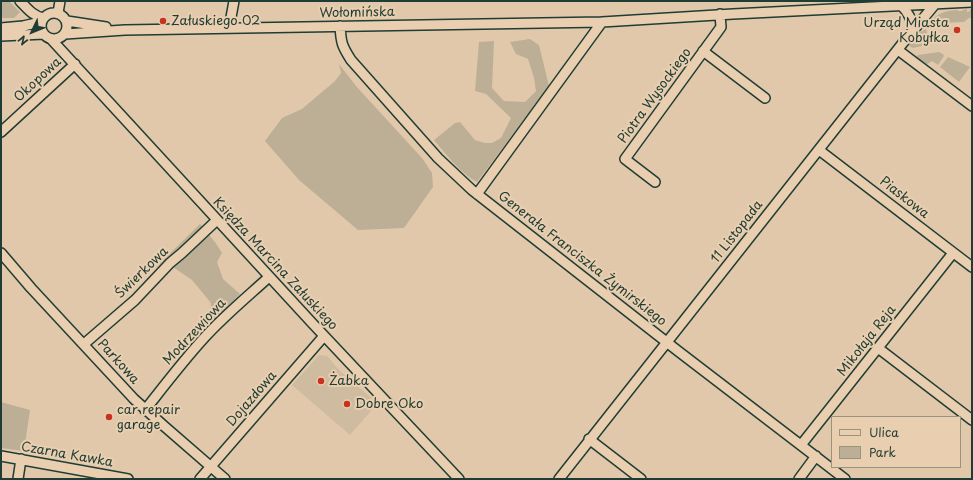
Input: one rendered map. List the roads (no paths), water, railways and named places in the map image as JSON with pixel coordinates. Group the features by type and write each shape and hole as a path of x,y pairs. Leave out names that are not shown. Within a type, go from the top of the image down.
{"street":[{"path":"20,1 33,14 42,20"},
{"path":"58,13 60,1"},
{"path":"229,28 234,1"},
{"name":"Wołomińska","path":"64,35 125,30 602,22 720,14 972,2"},
{"name":"11 Listopada","path":"559,479 589,439 914,29 936,4"},
{"path":"901,5 906,10 913,23 914,29"},
{"path":"1,28 24,26 42,20 50,13 58,13 62,15 67,21 68,26 64,35 59,39 47,36 1,36"},
{"name":"Piotra Wysockiego","path":"655,182 625,159 721,27 720,14"},
{"path":"42,20 42,30 47,36"},
{"name":"Wołomińska","path":"67,21 125,30"},
{"path":"477,194 602,22"},
{"name":"Generała Franciszka Żymirskiego","path":"340,26 342,46 350,60 438,158 477,194 831,468"},
{"name":"Księdza Marcina Załuskiego","path":"64,35 68,53 74,64"},
{"name":"Księdza Marcina Załuskiego","path":"47,36 269,277 459,479"},
{"path":"898,50 972,106"},
{"path":"703,51 765,98"},
{"name":"Okopowa","path":"1,132 74,64"},
{"name":"Piaskowa","path":"819,150 972,267"},
{"name":"Świerkowa","path":"84,344 135,300 170,263 217,220"},
{"name":"Parkowa","path":"1,253 36,294 145,410 225,479"},
{"name":"Mikołaja Reja","path":"801,445 953,253"},
{"name":"Modrzewiowa","path":"145,410 189,354 218,323 269,277"},
{"name":"Dojazdowa","path":"200,479 324,336"},
{"path":"878,348 972,420"},
{"path":"589,439 641,479"},
{"name":"Czarna Kawka","path":"1,456 128,479"},
{"path":"799,479 816,456"},
{"path":"18,479 21,459"},
{"name":"Generała Franciszka Żymirskiego","path":"831,468 845,479"}],"place":[{"name":"Załuskiego 02","path":"163,21"},
{"name":"Urząd Miasta Kobyłka","path":"957,30"},
{"name":"Żabka","path":"321,381"},
{"name":"Dobre Oko","path":"347,404"},
{"name":"car repair garage","path":"109,417"}]}
